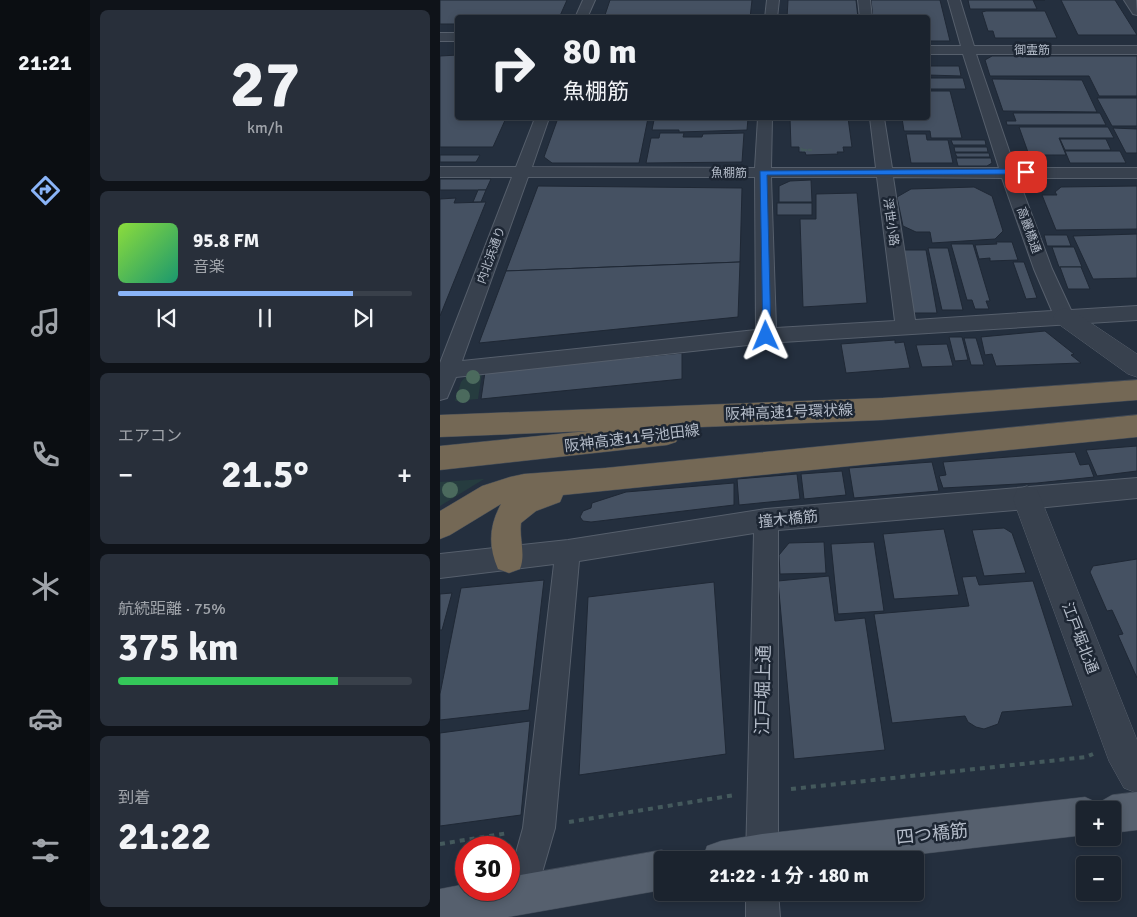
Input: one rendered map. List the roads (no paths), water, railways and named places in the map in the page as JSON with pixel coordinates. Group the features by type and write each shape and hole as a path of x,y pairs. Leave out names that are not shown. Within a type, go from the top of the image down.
{"highway":[{"name":"阪神高速1号環状線","path":"440,426 882,409 1137,390"},
{"name":"阪神高速11号池田線","path":"440,458 593,443 882,409"},
{"path":"440,526 492,495 524,486 605,480 1137,426"},
{"path":"509,559 504,532 508,518 517,506 532,498 605,480"}],"main road":[{"path":"1121,813 1137,812"},
{"name":"四つ橋筋","path":"802,851 1076,817"},
{"path":"520,895 654,871"},
{"path":"440,909 486,901"}],"street":[{"path":"582,15 589,0"},
{"path":"771,15 773,0"},
{"path":"864,0 866,15"},
{"name":"高麗橋通","path":"954,0 1008,172 1053,296 1065,317 1137,367"},
{"path":"1130,0 1137,11"},
{"path":"440,37 455,37"},
{"name":"御霊筋","path":"930,50 1137,50"},
{"name":"内北浜通り","path":"440,392 444,371 541,120"},
{"path":"765,120 763,173 766,336"},
{"name":"浮世小路","path":"877,120 906,327"},
{"name":"魚棚筋","path":"440,172 1137,172"},
{"path":"444,371 766,336 1137,313"},
{"name":"撞木橋筋","path":"440,566 568,551 766,520 1027,499 1137,488"},
{"name":"江戸堀北通","path":"1027,499 1122,748 1137,775"},
{"name":"江戸堀上通","path":"762,851 766,520"},
{"path":"520,895 538,828 568,551"},
{"path":"762,901 763,917"}]}
